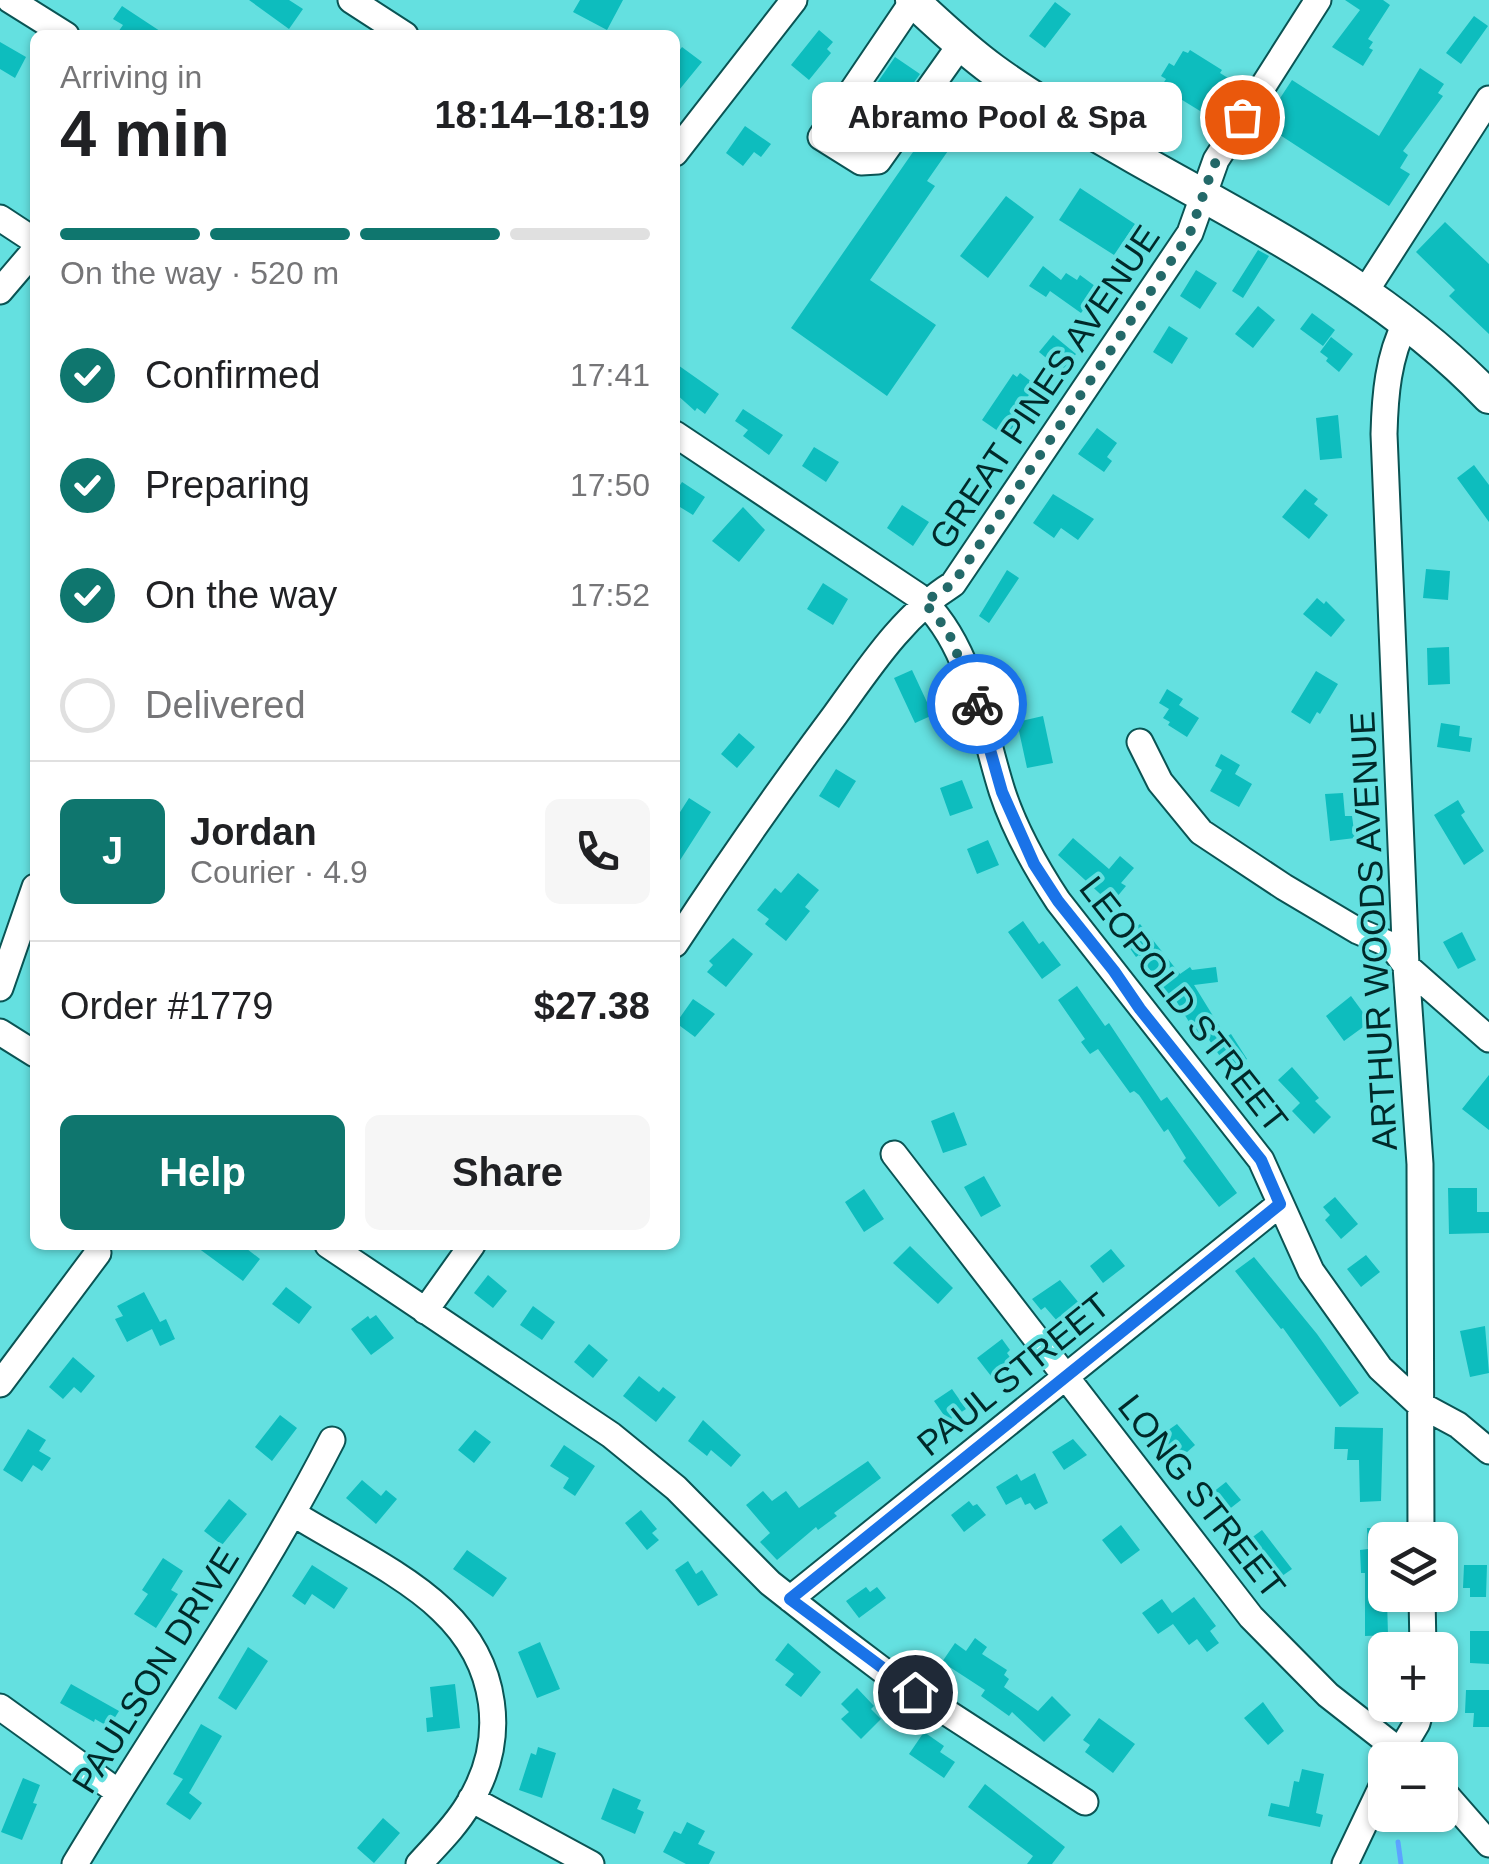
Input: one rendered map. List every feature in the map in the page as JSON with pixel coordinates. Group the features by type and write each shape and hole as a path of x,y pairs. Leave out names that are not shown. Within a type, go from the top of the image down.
{"main road":[{"path":"913,1 1019,88 1366,292 1446,355 1489,398"}],"street":[{"path":"10,0 58,30"},
{"path":"351,0 397,30"},
{"path":"680,147 794,0"},
{"name":"GREAT PINES AVENUE","path":"680,936 737,847 872,664 924,602 953,584 1190,233 1220,155 1318,0"},
{"path":"913,1 822,137 861,162 878,161 961,44"},
{"path":"1366,292 1480,132 1489,99"},
{"path":"0,218 30,238"},
{"path":"0,291 30,256"},
{"name":"ARTHUR WOODS AVENUE","path":"1406,322 1388,376 1384,434 1406,966 1420,1164 1421,1522"},
{"path":"680,437 924,602"},
{"name":"LEOPOLD STREET","path":"924,602 940,618 957,650 976,698 1002,792 1034,864 1058,901 1261,1160 1297,1246 1334,1306 1380,1368 1419,1404 1458,1425 1489,1451"},
{"path":"1140,742 1160,782 1201,832 1358,931 1391,944 1406,966 1489,1039"},
{"path":"0,988 30,901"},
{"path":"0,1032 30,1051"},
{"name":"LONG STREET","path":"894,1154 1270,1638 1328,1695 1385,1742"},
{"name":"PAUL STREET","path":"790,1599 1280,1204"},
{"path":"335,1250 642,1459 790,1599 889,1674 1085,1802"},
{"path":"426,1312 469,1250"},
{"path":"0,1384 98,1253"},
{"name":"PAULSON DRIVE","path":"75,1864 294,1514 332,1440"},
{"path":"294,1514 439,1606 468,1641 488,1682 495,1712 492,1748 471,1800 450,1831 419,1864"},
{"path":"0,1706 118,1792"},
{"path":"471,1800 591,1864"},
{"path":"1458,1809 1489,1844"},
{"path":"1345,1864 1368,1816"}],"building":[{"path":"249,0 289,0 303,9 289,29"},
{"path":"580,0 623,0 607,30 573,12"},
{"path":"1345,0 1383,0 1390,5 1368,39 1373,42 1369,48 1373,50 1363,66 1332,47 1360,10"},
{"path":"1055,2 1071,14 1045,48 1029,36"},
{"path":"122,6 158,30 120,30 123,25 113,19"},
{"path":"1474,16 1488,26 1461,64 1446,53"},
{"path":"819,30 833,42 827,49 831,53 809,80 791,65"},
{"path":"0,42 26,57 15,78 0,69"},
{"path":"682,47 702,62 680,89"},
{"path":"1190,50 1228,78 1205,114 1161,87 1166,79 1161,76 1169,63 1174,66 1183,51"},
{"path":"895,57 920,74 872,141 848,125"},
{"path":"1420,68 1444,84 1438,93 1443,96 1403,151 1408,155 1400,168 1410,174 1389,206 1263,124 1292,80 1379,136"},
{"path":"944,95 973,115 927,181 935,186 870,280 936,325 887,396 791,328 913,152 907,148"},
{"path":"745,126 771,144 761,157 754,152 743,166 726,153"},
{"path":"1080,188 1135,224 1114,255 1059,220"},
{"path":"1006,196 1034,217 988,278 960,256"},
{"path":"1445,222 1489,264 1489,334 1449,296 1455,290 1416,252"},
{"path":"1258,250 1269,256 1243,298 1232,291"},
{"path":"1043,266 1061,280 1066,273 1077,280 1080,275 1099,289 1081,313 1050,291 1046,297 1029,286"},
{"path":"1196,270 1217,283 1200,309 1180,296"},
{"path":"1258,306 1275,320 1253,348 1235,334"},
{"path":"1312,313 1335,330 1323,346 1300,329"},
{"path":"1169,326 1188,338 1172,364 1153,352"},
{"path":"1053,335 1076,354 1062,371 1039,352"},
{"path":"1331,337 1353,354 1339,372 1320,352"},
{"path":"680,367 719,394 705,414 697,408 695,411 680,398"},
{"path":"1020,373 1036,385 1019,409 1025,413 1008,438 982,420 1013,374 1017,377"},
{"path":"743,409 783,435 769,455 743,436 748,430 735,421"},
{"path":"1338,415 1342,458 1320,460 1316,418"},
{"path":"1097,428 1117,443 1107,457 1112,461 1104,472 1078,454"},
{"path":"814,447 839,462 826,482 802,466"},
{"path":"1474,465 1489,485 1489,522 1457,478"},
{"path":"682,482 705,497 693,515 680,507"},
{"path":"1305,489 1318,499 1314,504 1328,515 1309,539 1282,517"},
{"path":"1053,494 1094,519 1078,540 1061,528 1054,538 1033,523"},
{"path":"902,505 929,522 913,546 887,528"},
{"path":"743,507 765,530 739,562 712,541"},
{"path":"1426,569 1450,571 1448,600 1423,598"},
{"path":"1007,570 1019,578 989,623 979,616"},
{"path":"823,583 848,599 833,625 807,609"},
{"path":"1317,598 1324,604 1326,601 1345,620 1331,637 1303,614"},
{"path":"1449,647 1450,684 1428,685 1427,648"},
{"path":"912,670 933,715 915,723 894,678"},
{"path":"1316,671 1338,684 1310,724 1291,712"},
{"path":"1167,689 1183,699 1179,705 1199,718 1187,737 1163,718 1169,709 1159,703"},
{"path":"1043,716 1053,763 1027,768 1017,722"},
{"path":"1441,723 1460,726 1459,736 1472,738 1470,752 1437,747"},
{"path":"739,733 755,747 737,768 721,754"},
{"path":"1221,754 1240,765 1235,774 1252,784 1239,807 1210,791 1222,770 1215,766"},
{"path":"836,769 856,781 839,808 819,796"},
{"path":"962,780 973,808 950,816 940,788"},
{"path":"1343,793 1345,816 1352,816 1355,838 1330,841 1325,794"},
{"path":"689,798 711,812 680,860 680,812"},
{"path":"1458,800 1465,812 1461,815 1484,851 1464,865 1434,815"},
{"path":"1073,838 1109,869 1120,856 1134,868 1111,904 1058,855"},
{"path":"988,840 999,865 977,874 967,849"},
{"path":"798,873 819,890 805,907 810,911 786,941 765,924 769,919 757,910 775,888 781,893"},
{"path":"1023,921 1061,965 1042,979 1008,932"},
{"path":"1140,924 1180,974 1190,967 1216,967 1218,982 1194,985 1226,1037 1231,1034 1247,1059 1229,1070 1204,1032 1197,1035 1172,994 1169,996 1159,988 1162,986 1122,937"},
{"path":"1462,932 1476,960 1458,969 1443,942"},
{"path":"733,938 753,954 726,987 707,972 713,965 709,961"},
{"path":"1077,986 1105,1026 1109,1023 1161,1101 1167,1097 1237,1193 1219,1207 1183,1161 1186,1158 1168,1129 1164,1132 1139,1095 1130,1093 1098,1049 1090,1054 1081,1042 1085,1039 1058,1000"},
{"path":"1351,996 1370,1022 1344,1041 1326,1016"},
{"path":"693,999 715,1014 695,1037 680,1026 680,1017"},
{"path":"1292,1067 1331,1117 1314,1134 1292,1111 1300,1103 1278,1080"},
{"path":"1489,1075 1489,1130 1462,1109"},
{"path":"954,1112 967,1145 943,1153 931,1121"},
{"path":"984,1176 1001,1206 981,1217 964,1187"},
{"path":"1448,1188 1477,1188 1477,1212 1489,1212 1489,1233 1449,1234"},
{"path":"864,1189 884,1219 864,1232 845,1202"},
{"path":"1335,1197 1358,1224 1341,1239 1325,1220 1330,1215 1323,1207"},
{"path":"910,1246 953,1288 938,1304 893,1263"},
{"path":"1111,1249 1125,1266 1103,1283 1090,1266"},
{"path":"201,1250 248,1250 260,1259 243,1281"},
{"path":"1366,1255 1380,1272 1361,1287 1347,1269"},
{"path":"1254,1257 1359,1393 1340,1407 1283,1328 1235,1271"},
{"path":"488,1275 507,1291 493,1308 474,1293"},
{"path":"1060,1280 1079,1303 1058,1322 1032,1299"},
{"path":"286,1287 312,1307 299,1324 272,1304"},
{"path":"144,1292 160,1322 166,1319 175,1339 160,1346 152,1329 127,1342 115,1319 123,1316 117,1306"},
{"path":"533,1306 555,1322 542,1340 520,1325"},
{"path":"376,1315 394,1338 371,1355 351,1329 368,1316 370,1319"},
{"path":"1485,1326 1489,1373 1470,1377 1460,1331"},
{"path":"1002,1339 1012,1360 991,1376 977,1358"},
{"path":"589,1344 608,1360 593,1378 574,1362"},
{"path":"73,1357 95,1376 81,1393 74,1387 63,1399 49,1387"},
{"path":"639,1376 659,1392 663,1387 676,1397 656,1422 623,1396"},
{"path":"952,1389 966,1409 948,1421 934,1401"},
{"path":"280,1415 297,1428 272,1461 255,1447"},
{"path":"703,1420 741,1455 731,1467 711,1450 707,1456 688,1441"},
{"path":"1177,1424 1195,1445 1177,1461 1157,1438"},
{"path":"1335,1427 1383,1428 1381,1501 1360,1502 1359,1460 1347,1460 1348,1449 1334,1449"},
{"path":"28,1429 46,1440 39,1451 51,1458 42,1471 33,1465 22,1482 3,1470"},
{"path":"475,1430 491,1442 474,1463 458,1450"},
{"path":"1073,1439 1087,1455 1064,1470 1052,1452"},
{"path":"564,1445 595,1466 575,1496 563,1488 569,1478 550,1466"},
{"path":"868,1461 881,1478 834,1513 837,1516 818,1530 816,1527 777,1560 760,1542 770,1533 746,1505 763,1491 772,1501 786,1491 799,1508"},
{"path":"1035,1473 1048,1503 1035,1510 1030,1503 1025,1505 1021,1497 1006,1505 996,1487 1017,1474 1021,1481"},
{"path":"362,1480 381,1496 386,1490 397,1499 376,1524 346,1498"},
{"path":"1226,1482 1241,1500 1223,1514 1208,1496"},
{"path":"229,1499 247,1514 222,1545 204,1531"},
{"path":"969,1501 986,1515 964,1532 951,1515"},
{"path":"641,1510 657,1529 652,1533 659,1540 647,1550 625,1523"},
{"path":"1121,1525 1140,1550 1121,1564 1102,1540"},
{"path":"1262,1530 1292,1569 1275,1581 1246,1542"},
{"path":"1368,1549 1368,1612 1387,1612 1388,1632 1368,1632 1365,1636 1365,1573 1361,1573 1360,1550"},
{"path":"467,1550 507,1578 493,1597 453,1569"},
{"path":"163,1558 183,1571 171,1590 178,1594 156,1628 134,1614 148,1594 142,1590"},
{"path":"688,1561 696,1574 702,1570 718,1595 698,1606 675,1570"},
{"path":"312,1565 348,1588 334,1609 312,1594 305,1605 292,1596"},
{"path":"1464,1565 1487,1565 1486,1597 1470,1597 1470,1588 1463,1588"},
{"path":"866,1587 870,1592 877,1587 886,1598 859,1618 846,1601"},
{"path":"1194,1597 1216,1626 1210,1631 1219,1643 1207,1652 1197,1639 1189,1645 1173,1624 1158,1634 1142,1613 1162,1599 1172,1613"},
{"path":"1470,1631 1489,1631 1489,1664 1470,1663"},
{"path":"975,1638 987,1647 982,1654 1007,1670 1004,1675 1009,1679 1004,1687 1038,1711 1052,1696 1071,1715 1044,1742 1012,1712 1009,1716 981,1696 985,1690 942,1662 955,1643 966,1651"},
{"path":"540,1642 560,1689 537,1698 518,1652"},
{"path":"788,1643 821,1672 801,1697 785,1685 794,1674 775,1660"},
{"path":"248,1647 268,1661 236,1710 218,1698"},
{"path":"71,1684 119,1711 109,1727 60,1703"},
{"path":"455,1684 460,1728 427,1732 426,1718 433,1717 430,1687"},
{"path":"857,1688 881,1719 861,1739 841,1719 849,1712 841,1704"},
{"path":"1466,1690 1489,1690 1489,1727 1473,1727 1474,1713 1465,1713"},
{"path":"1263,1702 1284,1731 1268,1745 1244,1718"},
{"path":"1099,1718 1135,1744 1113,1773 1085,1752 1090,1745 1083,1740"},
{"path":"201,1724 222,1736 189,1793 202,1803 190,1820 166,1804 183,1779 173,1774"},
{"path":"924,1732 944,1746 940,1752 955,1762 944,1778 909,1754"},
{"path":"538,1747 556,1753 542,1798 519,1790 531,1753 536,1755"},
{"path":"1302,1769 1324,1774 1316,1813 1323,1815 1320,1827 1268,1816 1271,1803 1289,1807 1294,1781 1299,1782"},
{"path":"23,1778 40,1785 33,1803 37,1804 22,1840 1,1832"},
{"path":"985,1784 1065,1847 1052,1864 1027,1864 1033,1856 968,1807"},
{"path":"613,1788 641,1800 637,1809 644,1812 635,1834 601,1819"},
{"path":"383,1818 400,1833 374,1863 357,1848"},
{"path":"687,1822 705,1831 698,1844 715,1852 709,1864 686,1864 663,1852 674,1831 681,1834"}],"waterway":[{"path":"1398,1842 1401,1864"}],"way so far":[{"path":"977,704 948,631 924,602 953,584 1190,233 1213,167 1242,117"}],"place":[{"name":"Abramo Pool & Spa","path":"1242,117"}],"route":[{"path":"915,1692 790,1599 1280,1204 1261,1160 1140,1009 1034,864 1002,792 977,704"}]}
